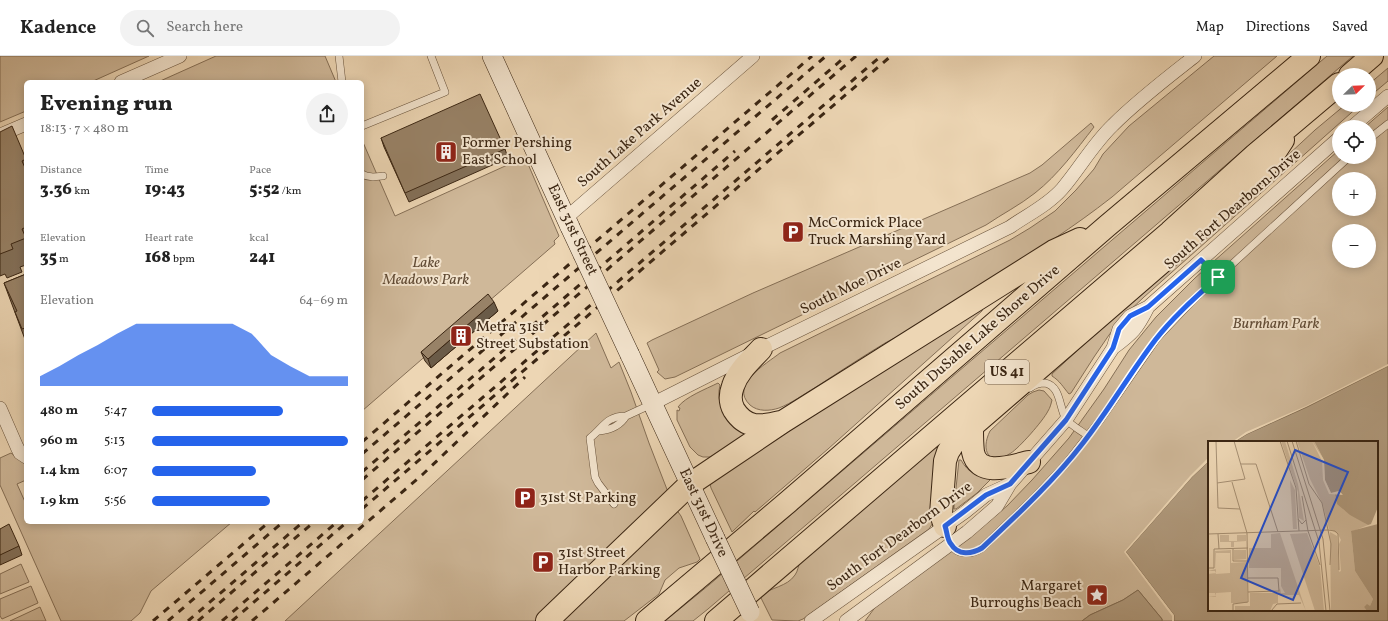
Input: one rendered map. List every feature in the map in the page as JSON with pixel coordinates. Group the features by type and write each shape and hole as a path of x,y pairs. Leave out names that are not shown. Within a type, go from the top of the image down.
{"highway":[{"name":"South DuSable Lake Shore Drive","path":"647,621 788,502 1107,226 1309,56"},
{"path":"1358,68 1372,56"},
{"name":"US 41","path":"716,621 1164,237 1255,155 1332,90"},
{"path":"948,535 940,514 945,460 955,441 1176,250 1264,169 1297,120"},
{"path":"547,621 689,485 784,421 1054,251 1107,226"},
{"path":"761,349 738,376 730,396 732,407 738,417 746,423 757,426 769,425 784,421"},
{"path":"972,427 973,453 982,466 989,468 1002,468 1029,462"}],"main road":[{"name":"East 31st Street","path":"492,56 652,404"},
{"name":"East 31st Drive","path":"652,404 752,617"}],"street":[{"path":"125,80 180,56"},
{"name":"South Lake Park Avenue","path":"568,222 753,56"},
{"name":"South Moe Drive","path":"652,404 1010,226 1039,208 1060,190 1076,172 1098,141 1113,124 1195,56"},
{"path":"1360,120 1388,96"},
{"path":"0,135 24,125"},
{"name":"South Fort Dearborn Drive","path":"812,621 948,535 967,532 997,506 1010,484 1066,420 1113,348 1119,329 1130,316 1148,307 1332,144"},
{"path":"0,408 20,453 24,456"},
{"name":"South Fort Dearborn Drive","path":"846,621 948,535 986,495 1010,484"}],"lane":[{"path":"339,56 342,80"},
{"path":"364,125 445,92 431,56"},
{"path":"1376,133 1388,124"},
{"path":"948,535 957,550 967,554 982,548 1065,465 1088,436 1157,338 1192,300 1341,164"},
{"path":"364,175 375,178 383,176"},
{"path":"1201,260 1218,277"},
{"path":"1027,391 1032,386 1040,383 1046,383 1053,387 1058,395 1066,420 1088,436"},
{"path":"994,407 1015,400"},
{"path":"614,504 595,477 590,438 599,431 607,430 622,423 626,416 652,404"}],"green space":[{"path":"0,56 149,56 95,80 24,80 24,112 0,122"},
{"path":"216,56 325,56 335,80 162,80"},
{"path":"1214,56 1277,56 1098,208 950,308 918,327 885,343 784,406 764,410 757,409 750,405 745,397 744,390 747,383 759,369 780,353 1010,240 1055,211 1076,190 1094,169 1103,154 1129,126"},
{"path":"1327,56 1353,56 1339,68 1332,68 1332,74 708,609 693,621 665,621"},
{"path":"1388,68 1388,81 1376,91 1376,78"},
{"name":"Burnham Park","path":"1388,107 1388,366 1306,407 1247,434 1236,441 1208,441 1208,462 1192,477 1174,621 1162,621 1162,619 1138,590 1123,600 1090,615 1082,621 865,621 876,606 965,541 1007,506 1069,438 1104,389 1129,350 1156,317 1195,278 1332,156 1332,164 1376,164 1376,120 1373,120"},
{"path":"1337,112 1352,112 1343,120 1332,120 1332,130 1124,316 1109,335 1069,394 1052,376 1052,374 1315,130"},
{"path":"1091,123 1094,127 1066,162 1043,186 986,225 675,377 665,379 657,372 659,370 647,343 652,340 753,293 1030,173 1042,165"},
{"name":"Lake Meadows Park","path":"364,145 395,216 525,157 559,236 554,241 555,244 364,409"},
{"path":"983,308 982,311 828,449 755,512 754,511 732,532 711,488 710,484 712,480"},
{"path":"596,333 611,368 619,362 668,492 539,621 285,621"},
{"path":"718,383 720,385 719,394 722,408 731,419 750,434 713,457 703,457 698,455 690,447 677,420 677,410 679,411 680,408 678,407 681,403"},
{"path":"1039,390 1044,391 1052,400 1049,409 1031,434 1015,450 1003,457 997,458 988,455 986,445 990,431 1028,395"},
{"path":"955,431 934,521 929,529 803,619 798,621 772,620 760,596 792,579 800,562"},
{"path":"11,453 24,462 24,481 17,484 24,500 24,524 230,524 151,591 140,613 131,621 61,621 0,485 0,458"},
{"path":"959,460 961,460 964,465 974,474 992,478 977,493 954,509 954,507"},
{"path":"676,509 681,516 700,559 697,562 679,568 665,580 659,594 624,621 558,621"},
{"path":"21,564 29,582 0,594 0,574"},
{"path":"31,586 38,603 2,619 0,616 0,599"},
{"path":"40,607 46,621 10,621"}],"shaded area":[{"path":"1388,366 1388,621 1174,621 1174,615 1126,552 1192,477 1208,462 1208,611 1378,611 1378,441 1236,441 1247,434 1307,407"},
{"path":"1138,590 1162,619 1162,621 1082,621 1090,615 1123,600"}],"pier":[{"path":"1388,364 1388,366 1306,407 1233,441 1246,432 1306,406"},
{"path":"1208,459 1208,462 1192,477 1126,552 1174,615 1174,621 1172,621 1172,616 1124,552 1190,476"}],"building":[{"name":"Former Pershing East School","path":"480,94 505,149 405,193 381,138"},
{"path":"12,126 24,154 24,160 22,161 24,166 24,228 22,229 24,239 11,244 13,249 0,254 0,132"},
{"path":"24,275 24,328 22,329 15,312 17,311 4,283"},
{"path":"488,294 494,302 428,359 421,352"},
{"path":"9,524 19,546 0,555 0,529"}],"railway":[{"path":"364,440 812,56"},
{"path":"364,452 826,56"},
{"path":"772,120 846,56"},
{"path":"364,478 856,56"},
{"path":"364,499 881,56"},
{"path":"364,507 891,56"},
{"path":"364,470 735,151"},
{"path":"252,621 422,475 525,377"},
{"path":"153,621 267,524"},
{"path":"168,621 281,524"},
{"path":"188,621 301,524"},
{"path":"198,621 312,524"},
{"path":"222,621 335,524"},
{"path":"232,621 345,524"}],"place":[{"name":"Former Pershing East School","path":"446,152"},
{"name":"McCormick Place Truck Marshing Yard","path":"793,232"},
{"name":"Metra 31st Street Substation","path":"461,336"},
{"name":"31st St Parking","path":"525,498"},
{"name":"31st Street Harbor Parking","path":"543,562"},
{"name":"Margaret Burroughs Beach","path":"1097,595"}],"route":[{"path":"1201,260 1218,277 1172,320 1130,375 1082,445 1032,500 982,548 975,552 967,554 957,550 950,544 945,526 986,495 1010,484 1066,420 1113,348 1119,329 1130,316 1148,307 1201,260"}]}
